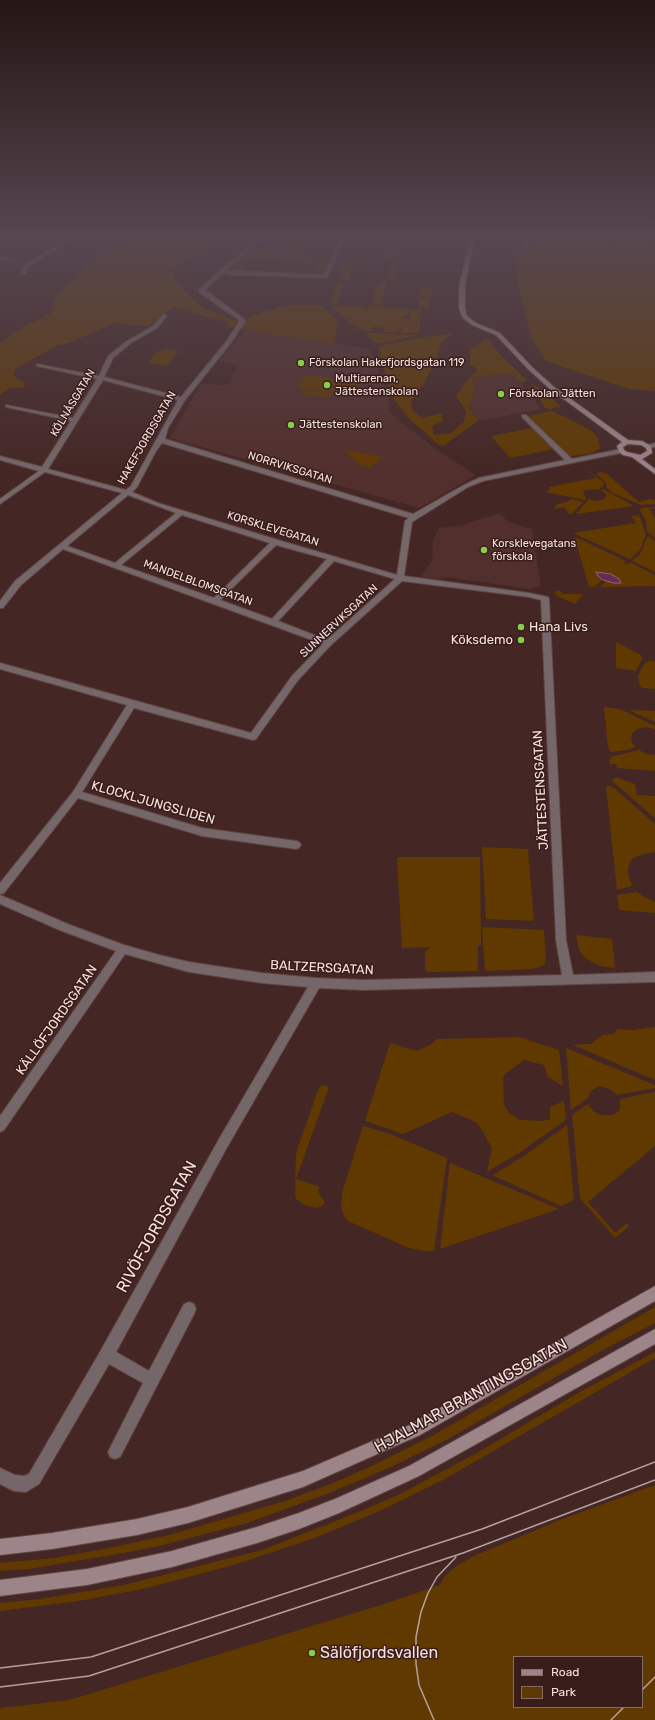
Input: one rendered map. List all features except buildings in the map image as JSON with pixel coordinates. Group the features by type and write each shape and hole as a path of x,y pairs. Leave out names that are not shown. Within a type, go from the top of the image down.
{"street":[{"name":"KÖLNÅSGATAN","path":"0,502 44,470 100,378 110,357 129,342 155,327 164,316"},
{"name":"HAKEFJORDSGATAN","path":"0,606 18,583 134,487 182,399 228,343 242,322 241,319 237,316"},
{"path":"465,316 474,324 498,334 548,385 626,442"},
{"path":"39,365 100,378 182,399"},
{"path":"8,406 74,420"},
{"path":"524,416 570,461"},
{"name":"NORRVIKSGATAN","path":"161,440 414,517"},
{"path":"621,451 620,446 626,442 636,442 647,446 655,445"},
{"path":"647,446 650,451 649,454 655,460"},
{"path":"400,578 409,521 466,486 481,479 621,451 634,456 655,472"},
{"path":"634,456 644,456 649,454"},
{"name":"KORSKLEVEGATAN","path":"0,458 128,493 181,512 275,542 400,578 529,595 545,599"},
{"path":"116,566 181,512"},
{"path":"215,601 275,542"},
{"name":"MANDELBLOMSGATAN","path":"61,546 328,643"},
{"path":"273,622 332,559"},
{"name":"SUNNERVIKSGATAN","path":"0,666 253,737 295,678 328,643 400,578"},
{"name":"JÄTTESTENSGATAN","path":"545,599 562,940 568,978"},
{"path":"0,890 76,794 132,704"},
{"name":"KLOCKLJUNGSLIDEN","path":"76,794 202,832 296,845"},
{"name":"BALTZERSGATAN","path":"0,899 66,928 123,949 189,967 262,978 316,983 365,985 568,978 655,977"},
{"name":"KÄLLÖFJORDSGATAN","path":"0,1126 123,949"},
{"name":"RIVÖFJORDSGATAN","path":"0,1476 14,1483 26,1484 34,1479 107,1355 222,1145 316,983"},
{"name":"HJALMAR BRANTINGSGATAN","path":"0,1547 52,1541 137,1527 209,1509 303,1479 379,1447 421,1427 655,1293"},
{"path":"115,1452 190,1309"},
{"path":"0,1588 47,1583 172,1559 257,1535 339,1506 414,1471 655,1336"},
{"path":"107,1355 152,1380"}],"shaded area":[{"name":"Jättestenskolan","path":"246,329 369,349 389,398 389,412 437,450 476,475 419,508 170,438 201,384 228,385 238,365 219,361"},
{"name":"Förskolan Jätten","path":"506,374 513,375 521,383 541,409 478,421 469,408 472,378"},
{"name":"Korsklevegatans förskola","path":"500,513 508,522 532,529 541,586 530,589 447,577 438,579 421,577 432,561 433,540 439,528 462,525"},
{"path":"596,572 611,574 619,579 621,583 603,580"}],"green space":[{"path":"45,316 161,316 148,326 114,323 69,343 56,346 15,369 14,376 25,383 24,387 9,388 0,395 0,343 18,330"},
{"path":"205,316 224,316 235,321 250,316 333,316 337,320 335,344 227,327 228,323"},
{"path":"342,316 405,316 402,318 410,319 410,316 420,316 419,333 402,333 402,329 400,328 398,332 383,332 384,328 376,326 374,326 373,331 360,330"},
{"path":"526,316 655,316 655,391 629,389 546,361 532,339"},
{"path":"454,333 445,339 440,345 437,360 424,384 415,393 411,403 413,411 423,418 442,413 443,421 432,426 434,435 451,433 464,422 466,411 456,396 467,380 478,370 470,364 470,350 483,341 484,337 502,357 526,379 526,381 521,383 513,375 506,374 472,378 475,389 469,408 478,421 443,446 438,444 407,417 392,396 379,346"},
{"path":"365,334 420,335 377,344"},
{"path":"164,349 172,349 178,352 167,366 149,363 154,354"},
{"name":"Multiarenan, Jättestenskolan","path":"305,375 357,382 351,394 297,388"},
{"path":"532,384 561,406 550,409 545,408"},
{"path":"304,390 332,393 329,398 300,394"},
{"path":"552,411 591,430 598,438 600,448 592,453 571,456 567,454 529,416"},
{"path":"533,428 554,449 510,458 491,436"},
{"path":"347,450 374,455 379,457 380,460 373,465 372,468 360,465 346,452"},
{"path":"587,469 604,483 599,489 585,490 583,493 586,498 585,500 546,492 550,490 549,487 596,478"},
{"path":"601,472 607,474 639,502 650,499 655,500 655,504 641,505 613,493 607,488 606,483 596,473"},
{"path":"603,489 634,506 576,514 589,499 597,501 605,499 607,495 601,490"},
{"path":"571,499 583,502 572,514 569,514 564,507 554,509 557,504 567,502"},
{"path":"655,507 649,509 655,518 655,538 647,531 646,521 640,510 641,508"},
{"path":"639,515 646,535 640,550 630,559 573,533 636,523 631,516"},
{"path":"648,536 655,541 655,572 632,561 640,554"},
{"path":"577,538 626,561 624,563 625,564 631,563 655,575 655,586 600,587 606,581 614,583 621,582 606,572 602,580 595,587 589,587 575,539"},
{"path":"554,591 561,591 562,594 583,594 575,604 557,596"},
{"path":"616,642 641,655 642,659 636,671 616,668"},
{"path":"651,660 655,662 655,689 642,688 640,686 638,676 644,664"},
{"path":"604,707 620,709 655,726 655,729 646,727 637,729 632,734 631,740 635,747 628,750 610,752"},
{"path":"631,711 655,711 655,722"},
{"path":"639,750 646,754 655,755 655,771 617,768 616,764 610,764 610,757"},
{"path":"615,777 635,784 637,795 655,796 655,818 612,781"},
{"path":"607,785 614,788 655,824 655,852 640,855 632,859 629,864 628,872 629,879 633,886 617,890 606,787"},
{"path":"482,847 528,849 534,921 486,919"},
{"path":"397,857 480,857 481,946 478,946 478,971 427,972 425,969 425,952 430,947 402,948"},
{"path":"637,892 655,902 655,913 619,910 617,895"},
{"path":"482,927 544,930 546,957 544,965 533,969 485,971"},
{"path":"576,935 612,939 615,968 600,966 585,958 579,950"},
{"path":"655,1027 655,1080 573,1045 591,1044 603,1035 613,1034 618,1029 633,1030"},
{"path":"519,1037 559,1050 563,1086 548,1077 544,1065 524,1060 505,1074 503,1079 504,1104 508,1112 520,1120 543,1121 550,1119 550,1107 564,1101 566,1120 519,1153 487,1172 492,1148 477,1123 469,1119 452,1112 403,1134 365,1121 390,1043 417,1051 430,1045 437,1039"},
{"path":"566,1048 655,1085 655,1088 617,1095 610,1089 599,1086 591,1091 588,1098 571,1110"},
{"path":"325,1085 329,1087 296,1179 320,1187 318,1189 319,1194 325,1202 322,1206 317,1208 305,1205 296,1199 295,1192 296,1153 318,1090 321,1086"},
{"path":"655,1092 655,1146 588,1202 615,1233 627,1223 629,1226 615,1238 580,1198 572,1115 588,1104 594,1112 601,1115 613,1115 620,1110 620,1099"},
{"path":"567,1125 574,1200 561,1206 493,1175 527,1154"},
{"path":"363,1126 390,1134 447,1158 434,1251 409,1248 348,1221 344,1216 341,1207 342,1193"},
{"path":"450,1163 533,1198 559,1209 440,1249"},
{"path":"655,1307 655,1323 601,1351 446,1440 391,1467 327,1494 247,1523 159,1546 29,1569 0,1571 0,1563 54,1558 169,1535 285,1501 333,1483 376,1464 432,1436"},
{"path":"655,1352 655,1358 443,1480 382,1510 315,1538 230,1566 143,1589 79,1601 0,1611 0,1603 40,1599 124,1585 262,1550 361,1511 400,1494 475,1454 580,1392"},
{"path":"655,1485 655,1720 0,1720 0,1708 69,1700 381,1605 440,1585 445,1576 455,1567 474,1556 560,1520"}],"tram line":[{"path":"0,1668 91,1657 482,1529 655,1462"},
{"path":"0,1687 89,1676 463,1553 655,1480"},
{"path":"434,1720 419,1685 416,1664 416,1637 421,1612 428,1593 437,1577 456,1557"},
{"path":"643,1689 655,1677"},
{"path":"611,1720 623,1708"}],"place":[{"name":"Förskolan Hakefjordsgatan 119","path":"301,363"},
{"name":"Multiarenan, Jättestenskolan","path":"327,385"},
{"name":"Förskolan Jätten","path":"501,394"},
{"name":"Jättestenskolan","path":"291,425"},
{"name":"Korsklevegatans förskola","path":"484,550"},
{"name":"Hana Livs","path":"521,627"},
{"name":"Köksdemo","path":"521,640"},
{"name":"Sälöfjordsvallen","path":"312,1653"}]}
